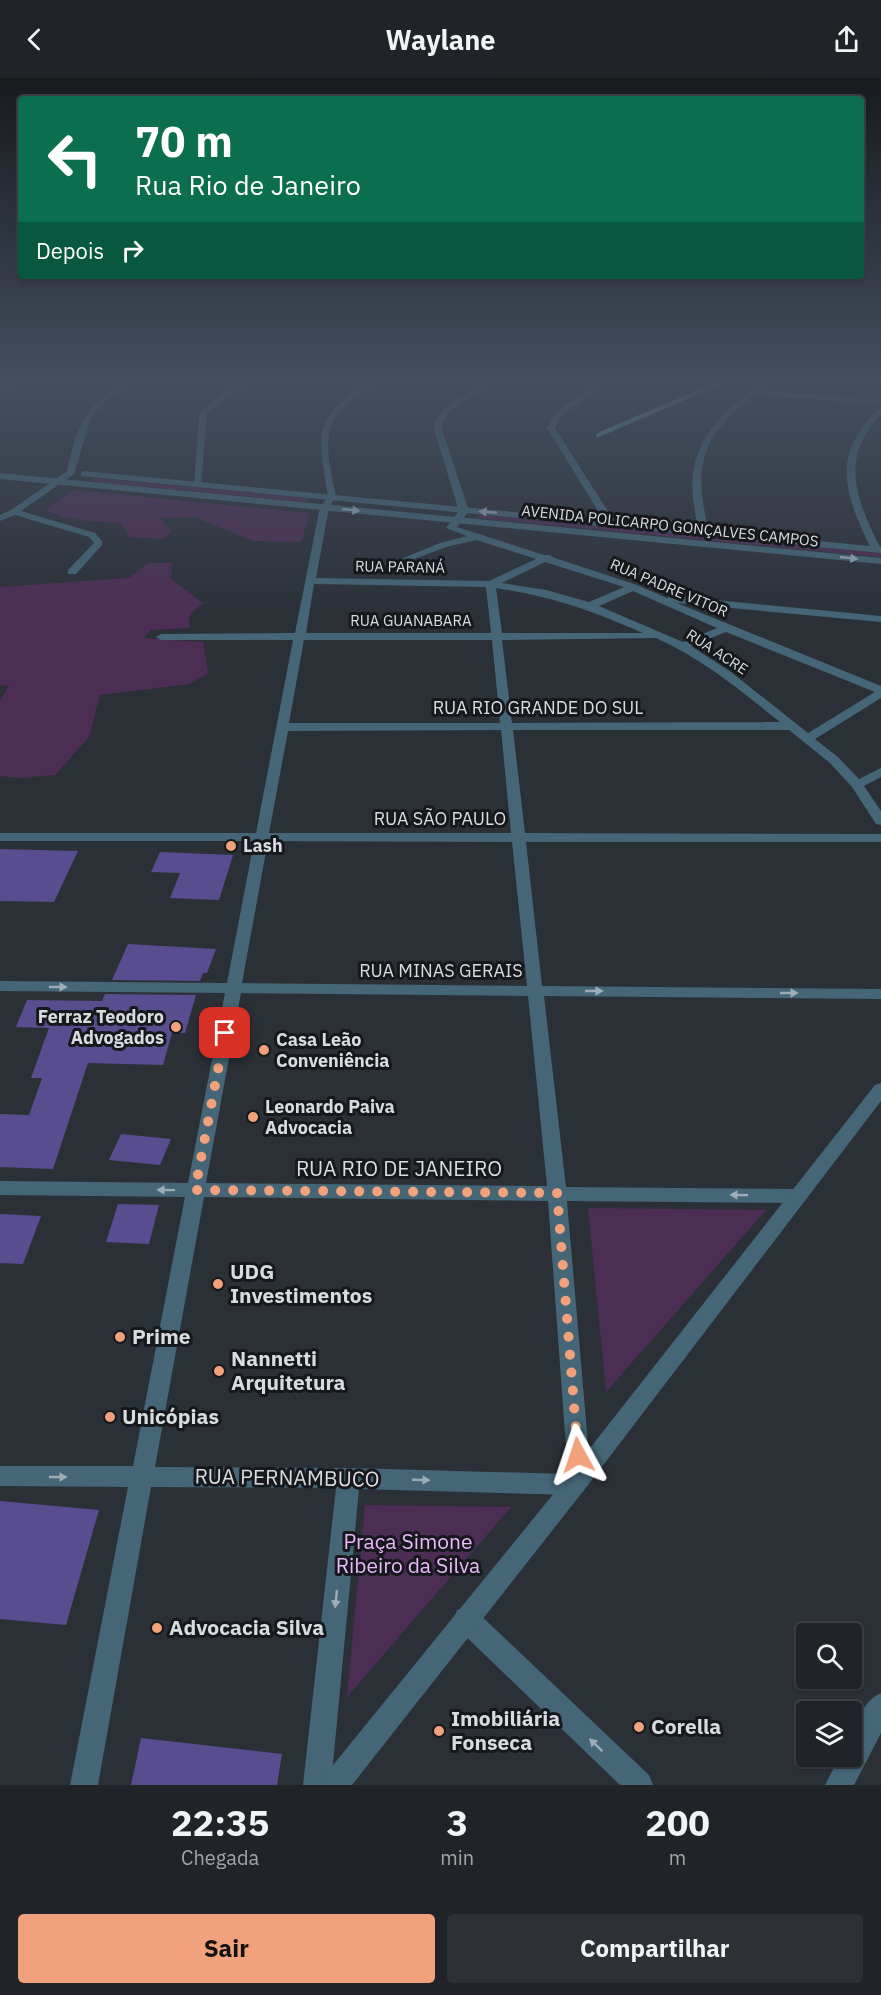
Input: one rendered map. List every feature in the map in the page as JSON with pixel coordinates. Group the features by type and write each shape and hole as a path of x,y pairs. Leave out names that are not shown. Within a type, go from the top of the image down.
{"street":[{"path":"0,519 14,512 71,472 73,462"},
{"path":"197,484 199,462"},
{"path":"84,1785 309,581 328,502 325,462"},
{"path":"448,462 464,511 456,520"},
{"path":"572,462 612,524"},
{"path":"698,462 696,468 697,496 704,533"},
{"path":"851,462 858,514 878,550"},
{"path":"0,466 197,484 328,502"},
{"path":"0,476 328,502"},
{"name":"AVENIDA POLICARPO GONÇALVES CAMPOS","path":"328,502 464,511 878,550"},
{"name":"AVENIDA POLICARPO GONÇALVES CAMPOS","path":"328,502 456,520 881,561"},
{"path":"14,512 92,535 99,543 72,572"},
{"name":"RUA PADRE VITOR","path":"456,520 452,528 633,586 726,628 881,692"},
{"path":"406,559 443,545 476,537"},
{"path":"547,557 491,584 557,1193 577,1482"},
{"name":"RUA PARANÁ","path":"309,581 491,584"},
{"name":"RUA ACRE","path":"491,584 537,591 590,606 683,646 727,674 794,726 858,785 879,814"},
{"path":"590,606 633,586"},
{"path":"659,598 881,619"},
{"path":"683,646 726,628"},
{"name":"RUA GUANABARA","path":"161,637 661,636"},
{"path":"808,738 881,692"},
{"name":"RUA RIO GRANDE DO SUL","path":"282,727 794,726"},
{"path":"858,785 881,772"},
{"name":"RUA SÃO PAULO","path":"0,837 881,838"},
{"name":"RUA MINAS GERAIS","path":"0,986 881,994"},
{"path":"335,1785 577,1482 881,1089"},
{"name":"RUA RIO DE JANEIRO","path":"0,1188 798,1196"},
{"name":"RUA PERNAMBUCO","path":"0,1476 577,1482"},
{"path":"316,1785 349,1478"},
{"path":"466,1619 639,1785"},
{"path":"839,1785 881,1706"}],"green space":[{"path":"93,478 309,499 304,502 88,481"},
{"path":"73,490 309,513 301,542 253,541 195,517 160,518 171,531 163,539 131,537 120,523 72,519 45,510"},
{"path":"480,515 881,553 881,557 476,518"},
{"path":"148,563 172,563 171,579 203,603 190,614 189,628 151,630 144,638 203,642 208,673 190,684 100,695 89,737 55,775 21,778 0,776 0,701 9,686 0,685 0,587 129,578"},
{"path":"588,1208 766,1210 606,1392"},
{"name":"Praça Simone Ribeiro da Silva","path":"365,1505 511,1507 347,1697"}],"building":[{"path":"0,849 78,851 54,902 0,901"},
{"path":"160,852 233,855 219,900 170,898 180,873 151,872"},
{"path":"128,944 216,949 207,973 203,973 200,981 112,980"},
{"path":"105,994 196,995 185,1033 172,1033 163,1065 88,1063 53,1169 0,1167 0,1114 29,1115 42,1078 31,1078 49,1028 16,1027 27,1000 102,1001"},
{"path":"121,1134 171,1139 160,1165 109,1160"},
{"path":"118,1204 159,1205 149,1244 106,1242"},
{"path":"0,1214 41,1216 23,1264 0,1263"},
{"path":"0,1501 99,1510 66,1625 0,1619"},
{"path":"141,1738 282,1754 277,1785 131,1785"}],"place":[{"name":"Lash","path":"231,846"},
{"name":"Ferraz Teodoro Advogados","path":"176,1027"},
{"name":"Casa Leão Conveniência","path":"264,1050"},
{"name":"Leonardo Paiva Advocacia","path":"253,1117"},
{"name":"UDG Investimentos","path":"218,1284"},
{"name":"Prime","path":"120,1337"},
{"name":"Nannetti Arquitetura","path":"219,1371"},
{"name":"Unicópias","path":"110,1417"},
{"name":"Advocacia Silva","path":"157,1628"},
{"name":"Corella","path":"639,1727"},
{"name":"Imobiliária Fonseca","path":"439,1731"}],"route":[{"path":"225,1033 195,1190 557,1193 578,1455"}]}
